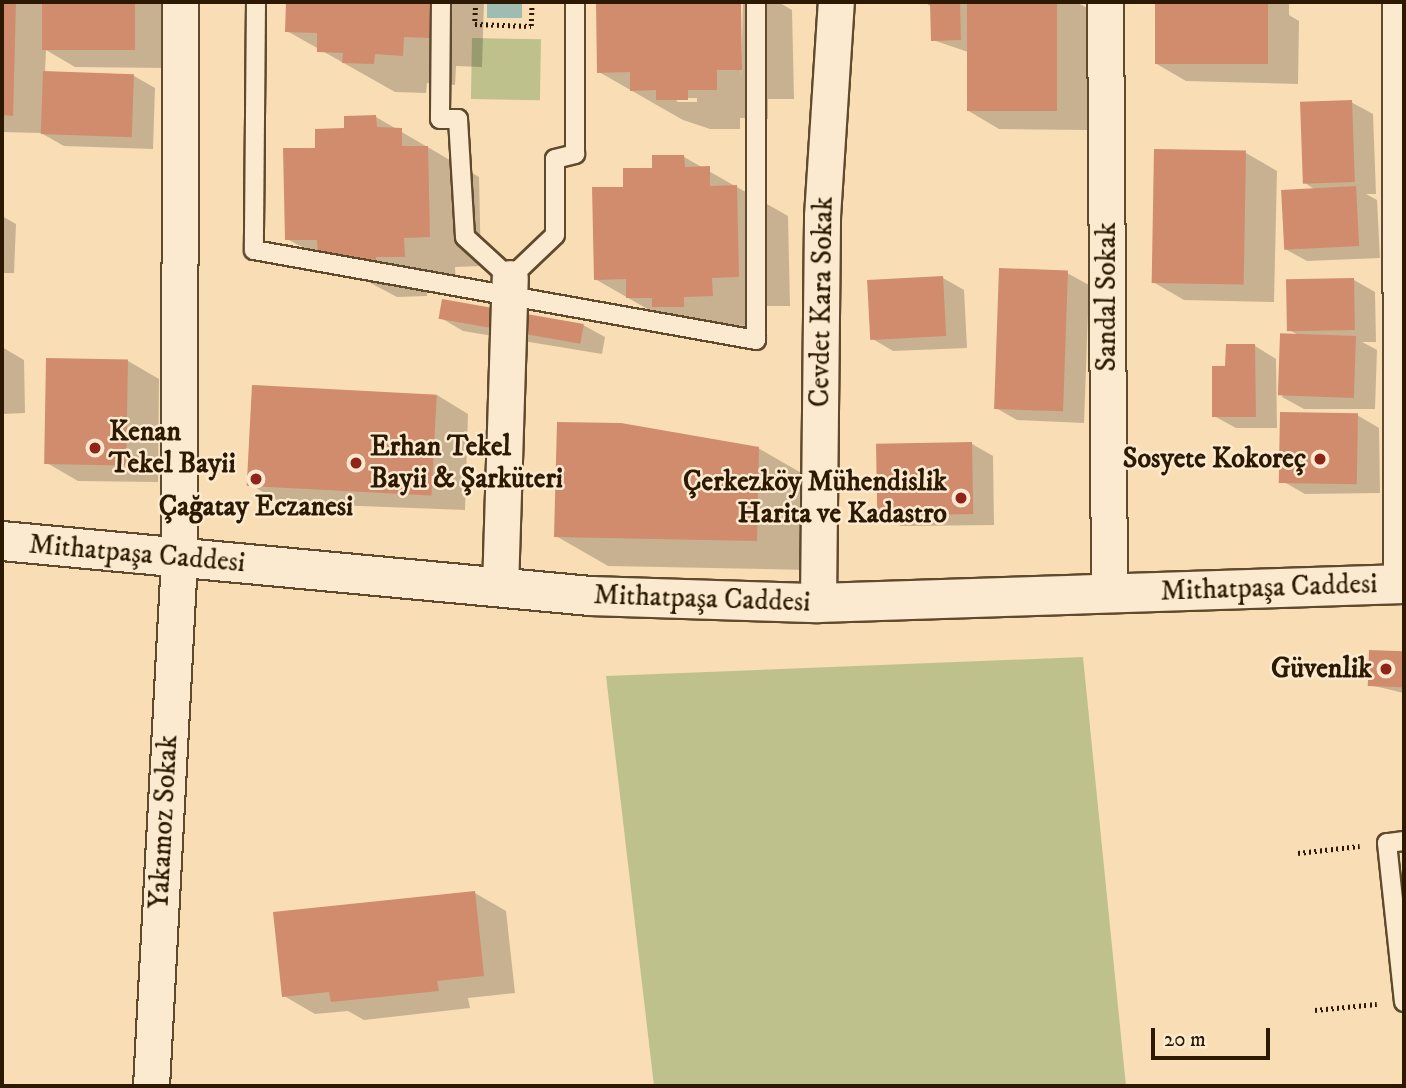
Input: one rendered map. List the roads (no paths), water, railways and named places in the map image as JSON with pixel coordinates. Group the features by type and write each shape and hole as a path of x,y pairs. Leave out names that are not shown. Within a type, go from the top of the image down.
{"street":[{"name":"Yakamoz Sokak","path":"151,1086 178,559 180,2"},
{"name":"Cevdet Kara Sokak","path":"818,603 822,216 836,2"},
{"name":"Sandal Sokak","path":"1105,2 1109,593"},
{"path":"1400,2 1402,584"},
{"path":"500,588 510,288"},
{"name":"Mithatpaşa Caddesi","path":"2,541 500,588 818,603 1402,584"}],"lane":[{"path":"256,2 254,250 510,288 756,340 756,2"},
{"path":"441,2 440,119 458,119 465,237 510,288"},
{"path":"510,288 555,234 555,159 575,154 575,2"},
{"path":"1396,842 1404,1002"}],"water":[{"path":"487,2 522,2 522,18 487,18"}],"place":[{"name":"Kenan Tekel Bayii","path":"95,448"},
{"name":"Sosyete Kokoreç","path":"1320,459"},
{"name":"Erhan Tekel Bayii & Şarküteri","path":"356,463"},
{"name":"Çağatay Eczanesi","path":"256,479"},
{"name":"Çerkezköy Mühendislik Harita ve Kadastro","path":"961,498"},
{"name":"Güvenlik","path":"1386,669"}]}
